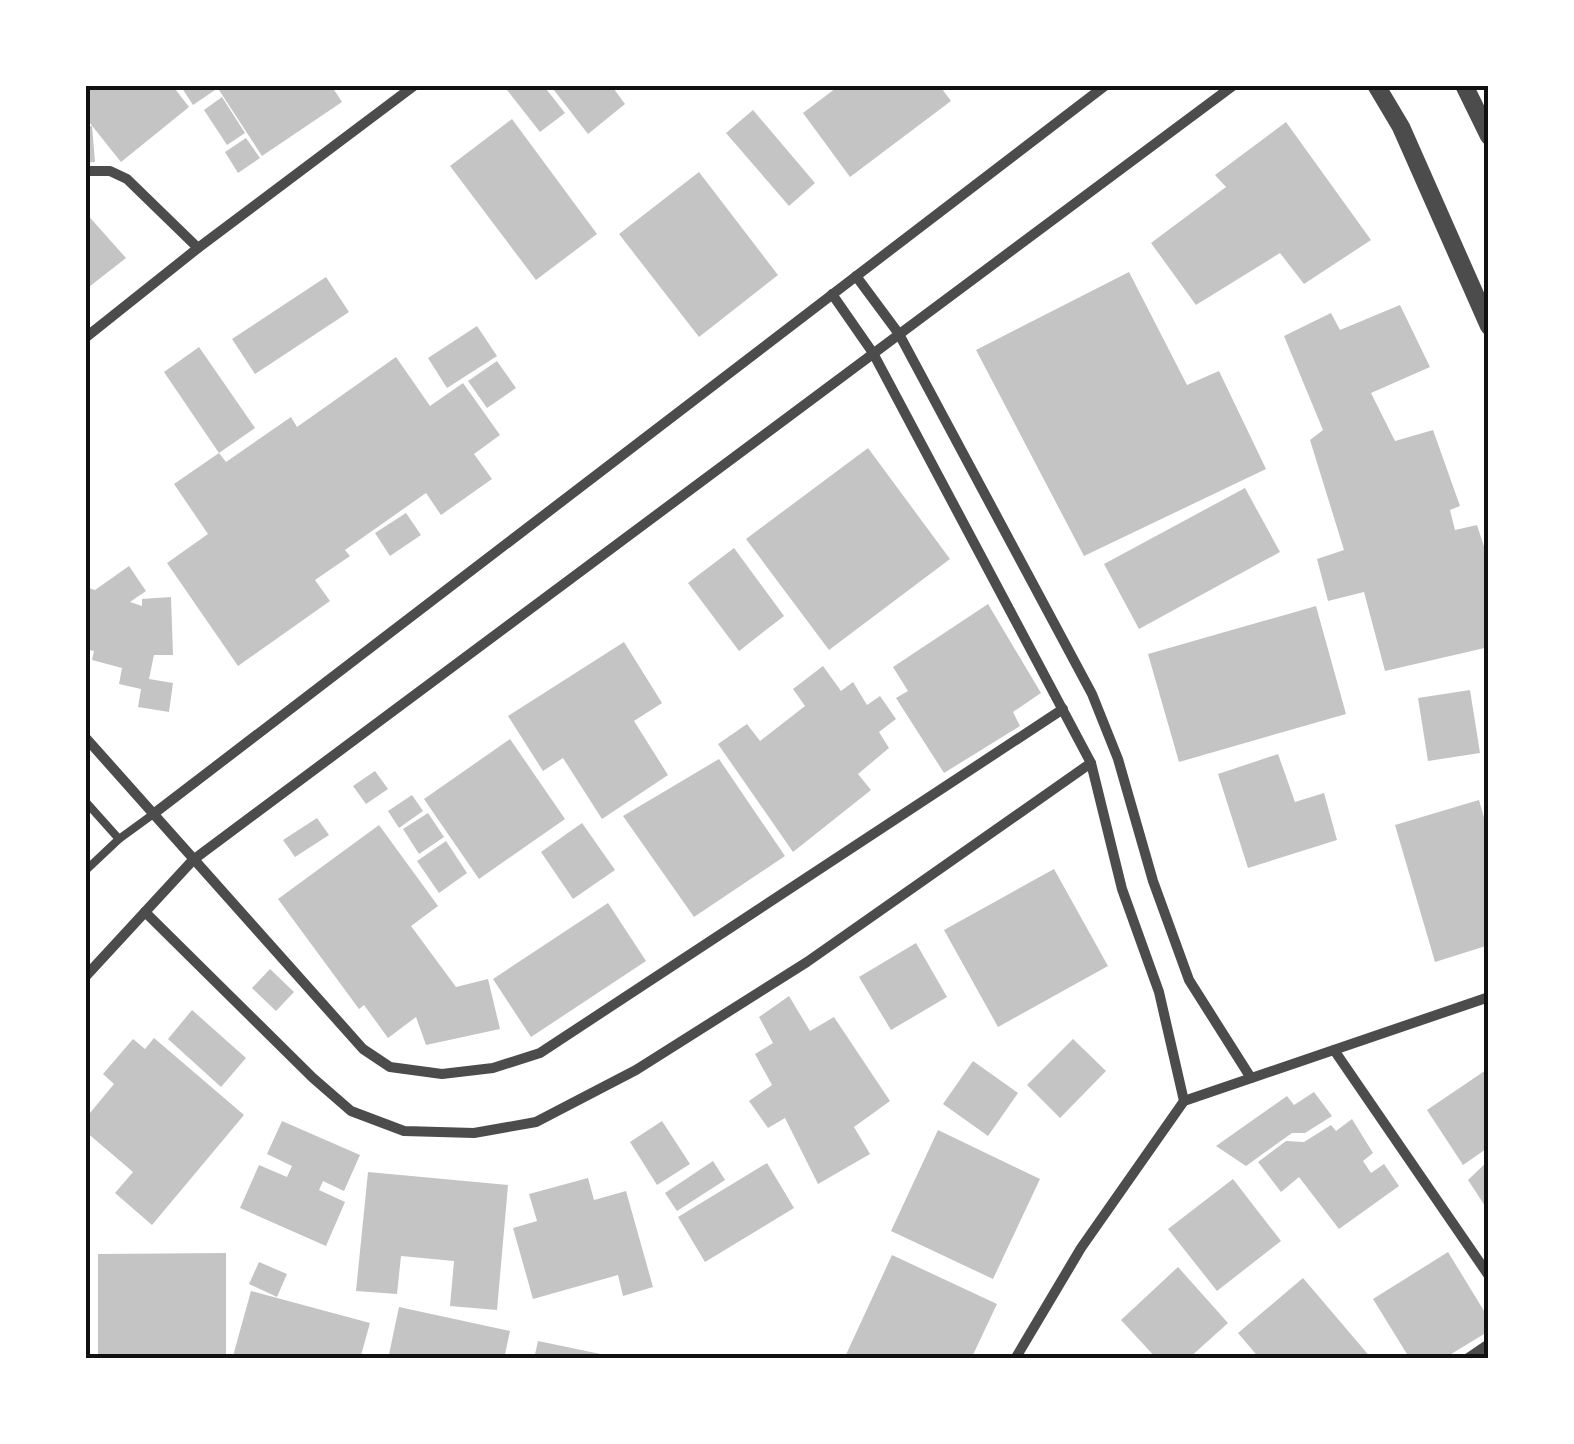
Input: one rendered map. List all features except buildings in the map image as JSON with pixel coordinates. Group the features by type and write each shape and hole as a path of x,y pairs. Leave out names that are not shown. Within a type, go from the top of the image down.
{"street":[{"path":"85,338 414,85"},
{"path":"152,815 1106,85"},
{"path":"85,977 193,860 1234,85"},
{"path":"1376,85 1409,144 1489,326"},
{"path":"1464,85 1489,136"},
{"path":"85,171 110,171 126,179 198,248"},
{"path":"856,276 899,334 1092,694 1118,759 1153,881 1190,980 1251,1078"},
{"path":"832,294 873,353 1091,763 1122,889 1160,992 1184,1101"},
{"path":"85,738 363,1049 390,1067 442,1074 493,1068 540,1053 1063,709"},
{"path":"146,912 351,1111 404,1130 474,1133 536,1122 636,1070 807,962 1091,763"},
{"path":"1015,1359 1081,1248 1184,1101 1489,997"},
{"path":"1334,1050 1489,1276"},
{"path":"1466,1359 1489,1344"}],"lane":[{"path":"85,801 120,838"},
{"path":"85,872 120,838 152,815"}]}
